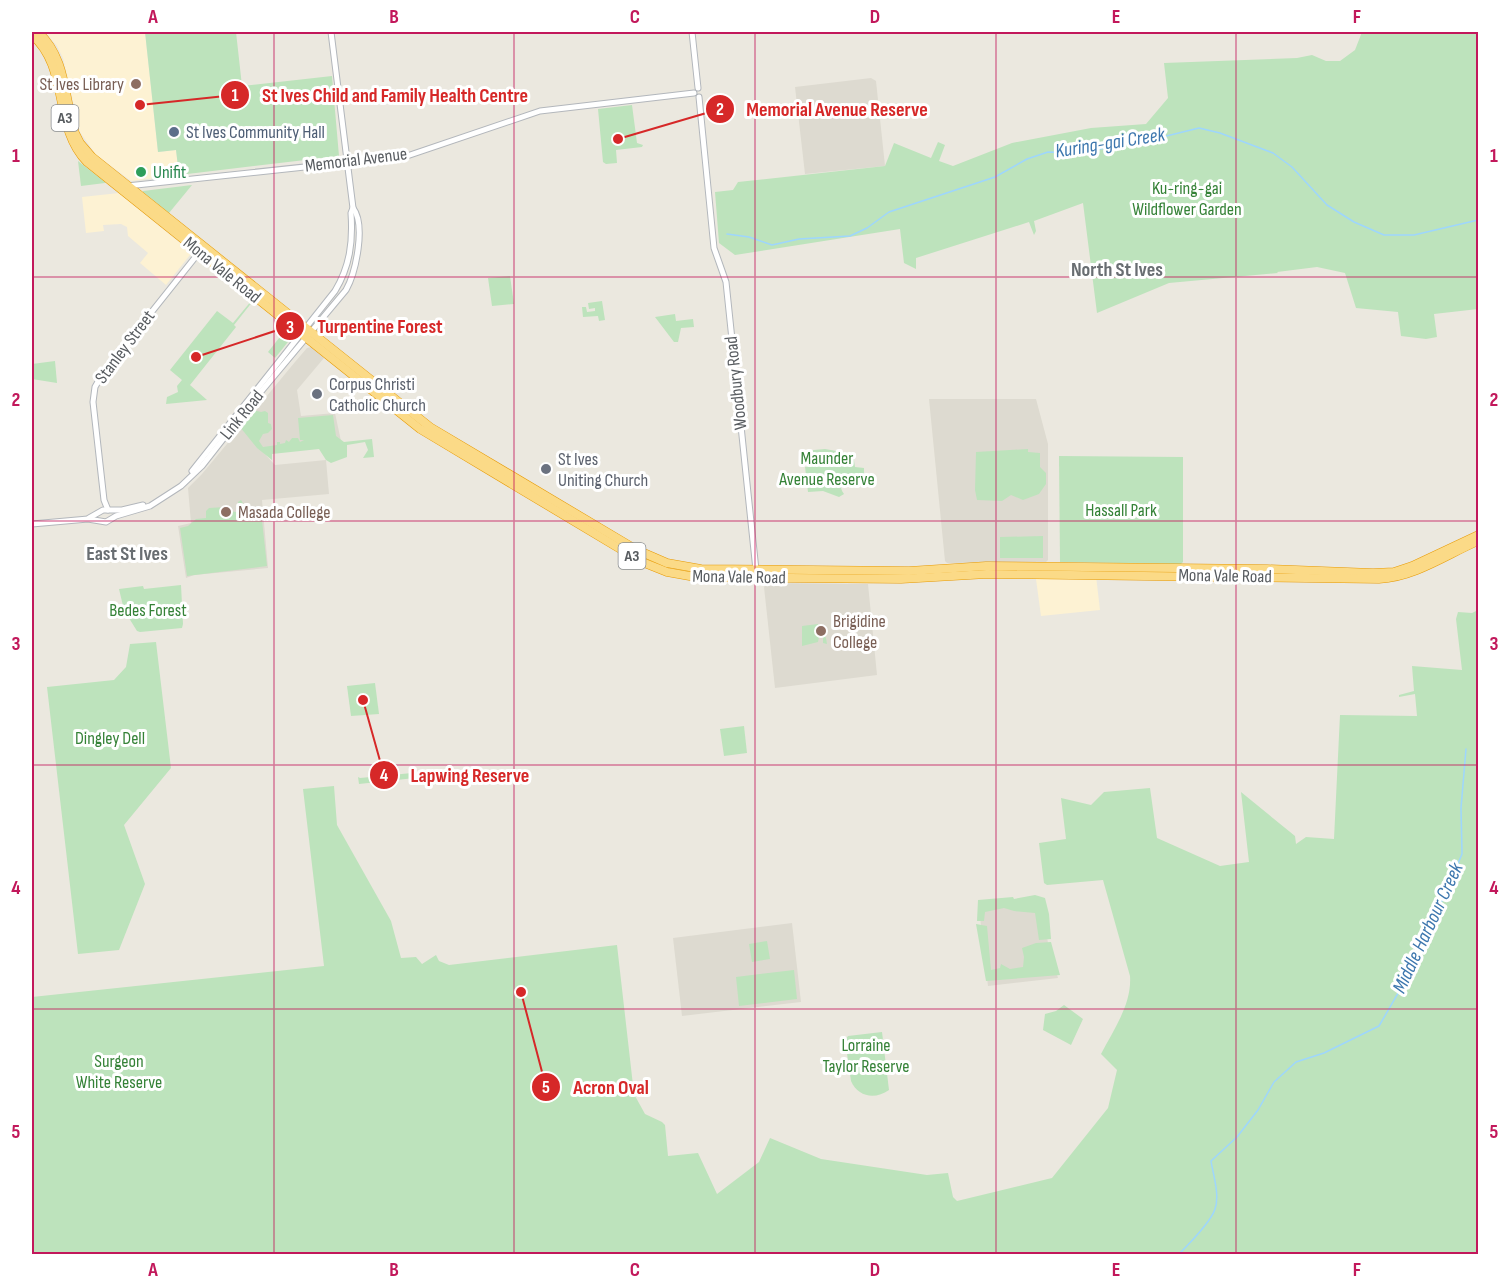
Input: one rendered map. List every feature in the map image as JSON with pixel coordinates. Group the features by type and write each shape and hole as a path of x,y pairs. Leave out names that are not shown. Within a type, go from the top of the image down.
{"highway":[{"name":"Mona Vale Road","path":"38,32 50,45 60,65 74,127 80,143 92,158 124,186 429,435 642,562 667,572 688,576 909,571 986,566 1267,568 1384,573 1412,566 1479,535"},
{"name":"Mona Vale Road","path":"32,34 44,48 52,63 68,130 76,150 87,162 124,186"},
{"name":"Mona Vale Road","path":"757,574 913,579 992,574 1386,579 1414,572 1479,542"}],"street":[{"path":"331,32 353,208"},
{"name":"Woodbury Road","path":"692,32 697,92 710,190 714,248 726,282 757,574"},
{"name":"Memorial Avenue","path":"124,186 415,154 540,111 697,92"},
{"name":"Link Road","path":"88,519 106,522 122,513 144,509 159,502 193,476 306,333 344,276 351,253 353,208"},
{"name":"Link Road","path":"105,511 132,509 149,503 184,480 306,333 335,304 350,282 357,262 359,249 356,212 353,208"},
{"name":"Stanley Street","path":"105,511 93,402 94,387 202,249"},
{"path":"32,525 88,519 105,511"},
{"path":"105,511 111,519"},
{"path":"101,520 105,511"}],"shaded area":[{"path":"45,32 145,32 158,152 176,150 179,175 131,181 96,155 80,132 63,58 57,46"},
{"path":"871,78 876,81 885,166 805,174 795,87"},
{"path":"119,193 190,251 190,255 166,285 140,263 148,253 128,236 127,227 121,224 103,225 104,231 86,233 82,197"},
{"name":"Masada College","path":"311,347 324,358 297,390 301,416 335,413 341,441 261,450 275,465 326,460 329,494 262,500 268,568 194,575 186,578 178,526 191,523 188,488 307,348"},
{"path":"929,399 1036,399 1048,444 1048,560 1046,562 947,563 945,561"},
{"path":"1096,576 1100,610 1041,616 1036,579"},
{"name":"Brigidine College","path":"767,583 868,584 877,675 775,688 764,587"},
{"path":"1043,901 1048,944 1058,978 988,986 979,908"},
{"path":"792,923 801,1002 682,1016 673,938"}],"green space":[{"path":"145,32 236,32 242,86 332,76 339,156 179,175 176,150 158,152"},
{"name":"Ku-ring-gai Wildflower Garden","path":"1362,32 1478,32 1478,309 1434,314 1437,337 1426,339 1401,336 1398,312 1356,308 1345,273 1317,267 1169,283 1097,313 1083,203 1034,221 1036,231 1034,235 1029,222 916,258 916,269 904,263 900,229 735,255 719,243 715,192 733,190 738,182 885,166 894,143 931,158 938,142 945,145 939,161 953,166 1012,143 1091,128 1146,124 1168,98 1164,63 1297,58 1312,55 1326,61 1340,61 1355,50"},
{"path":"632,105 637,143 643,145 616,150 617,163 606,164 603,162 598,109"},
{"path":"78,161 105,182 105,183 81,186"},
{"path":"192,185 169,213 143,192 143,191"},
{"path":"510,276 514,304 492,306 488,278"},
{"path":"252,300 234,325 236,327 190,385 207,400 166,404 167,397 178,392 177,386 182,380 170,370 217,311 233,323"},
{"path":"602,301 605,320 599,321 598,316 583,317 582,307 586,307 587,312 595,311 595,308 589,309 588,303"},
{"path":"675,314 676,321 693,319 694,327 681,328 678,342 674,342 655,317"},
{"path":"287,328 292,332 292,337 275,358 268,352"},
{"path":"55,361 57,383 32,379 32,364"},
{"path":"253,410 268,413 268,423 271,424 272,429 263,434 259,441 263,447 277,445 277,442 285,443 286,440 289,442 292,438 298,438 300,442 304,440 300,440 298,418 333,415 336,436 344,442 372,439 374,457 363,458 368,450 365,442 347,445 347,457 331,463 326,460 319,449 272,454 272,460 257,448 240,427"},
{"name":"Maunder Avenue Reserve","path":"825,449 853,454 855,467 864,468 864,474 845,474 841,484 844,494 839,497 823,491 808,492 805,467 807,467 803,451"},
{"path":"1028,449 1028,452 1040,453 1040,467 1046,473 1046,484 1039,494 1023,500 1011,495 1002,501 977,500 976,452"},
{"name":"Hassall Park","path":"1059,456 1183,457 1183,562 1181,564 1060,562"},
{"path":"241,500 249,513 261,511 267,566 187,576 180,528 188,526 196,519 206,518 206,511 209,508 225,507 229,511 236,512 239,510 238,502"},
{"path":"1043,536 1043,558 1000,558 1000,537"},
{"name":"Bedes Forest","path":"181,585 182,628 137,631 124,610 119,589"},
{"name":"Surgeon White Reserve","path":"1478,610 1478,1254 32,1254 32,997 324,966 303,789 334,786 337,825 391,921 401,958 416,957 422,964 436,955 439,961 449,965 617,945 634,1094 645,1114 665,1125 668,1156 698,1153 717,1194 759,1162 770,1138 821,1159 927,1175 948,1173 953,1197 957,1201 1052,1178 1108,1108 1117,1070 1101,1054 1121,1016 1130,986 1130,976 1103,880 1047,885 1044,883 1039,843 1066,839 1061,798 1091,805 1104,792 1150,788 1157,838 1220,866 1249,862 1241,792 1295,836 1296,844 1306,837 1334,839 1340,715 1417,716 1415,694 1399,697 1399,695 1414,691 1412,666 1462,670 1456,619 1458,612 1472,613"},
{"path":"818,624 827,644 823,643 823,637 819,637 818,642 802,646 802,626"},
{"name":"Dingley Dell","path":"156,642 171,768 124,825 145,884 119,950 78,954 47,687 114,680 126,667 130,644"},
{"path":"375,683 379,714 351,716 347,686"},
{"path":"744,726 747,753 724,756 720,729"},
{"path":"414,771 415,778 359,784 358,777"},
{"path":"1035,895 1045,898 1051,939 1039,940 1035,913 1004,908 985,912 984,921 977,921 978,900 1013,897 1014,899"},
{"path":"976,924 987,926 991,970 1000,968 1001,964 1010,969 1023,967 1022,948 1036,943 1051,942 1060,975 986,981"},
{"path":"767,941 770,959 752,962 749,944"},
{"path":"794,970 797,999 739,1006 736,977"},
{"path":"1064,1005 1083,1019 1071,1045 1043,1030 1045,1014 1056,1011"},
{"name":"Lorraine Taylor Reserve","path":"882,1032 889,1090 873,1096 862,1094 851,1081 845,1040 848,1036"}],"waterway":[{"name":"Kuring-gai Creek","path":"727,234 749,237 772,245 799,239 850,236 867,228 889,212 995,177 1027,159 1048,152 1088,151 1142,142 1199,128 1220,133 1273,153 1292,167 1327,205 1354,222 1384,235 1414,235 1478,220"},
{"name":"Middle Harbour Creek","path":"1179,1254 1194,1239 1215,1209 1216,1191 1211,1161 1237,1137 1258,1110 1274,1082 1296,1062 1324,1053 1379,1026 1415,964 1462,854 1461,808 1466,749"}],"place":[{"name":"St Ives Library","path":"136,84"},
{"name":"St Ives Child and Family Health Centre","path":"140,105"},
{"name":"St Ives Community Hall","path":"174,132"},
{"name":"Memorial Avenue Reserve","path":"618,139"},
{"name":"Unifit","path":"141,172"},
{"name":"Turpentine Forest","path":"196,357"},
{"name":"Corpus Christi Catholic Church","path":"317,394"},
{"name":"St Ives Uniting Church","path":"546,469"},
{"name":"Masada College","path":"226,512"},
{"name":"Brigidine College","path":"821,631"},
{"name":"Lapwing Reserve","path":"363,700"},
{"name":"Acron Oval","path":"521,992"}],"district":[{"name":"North St Ives","path":"1117,270"},
{"name":"East St Ives","path":"127,554"}]}
